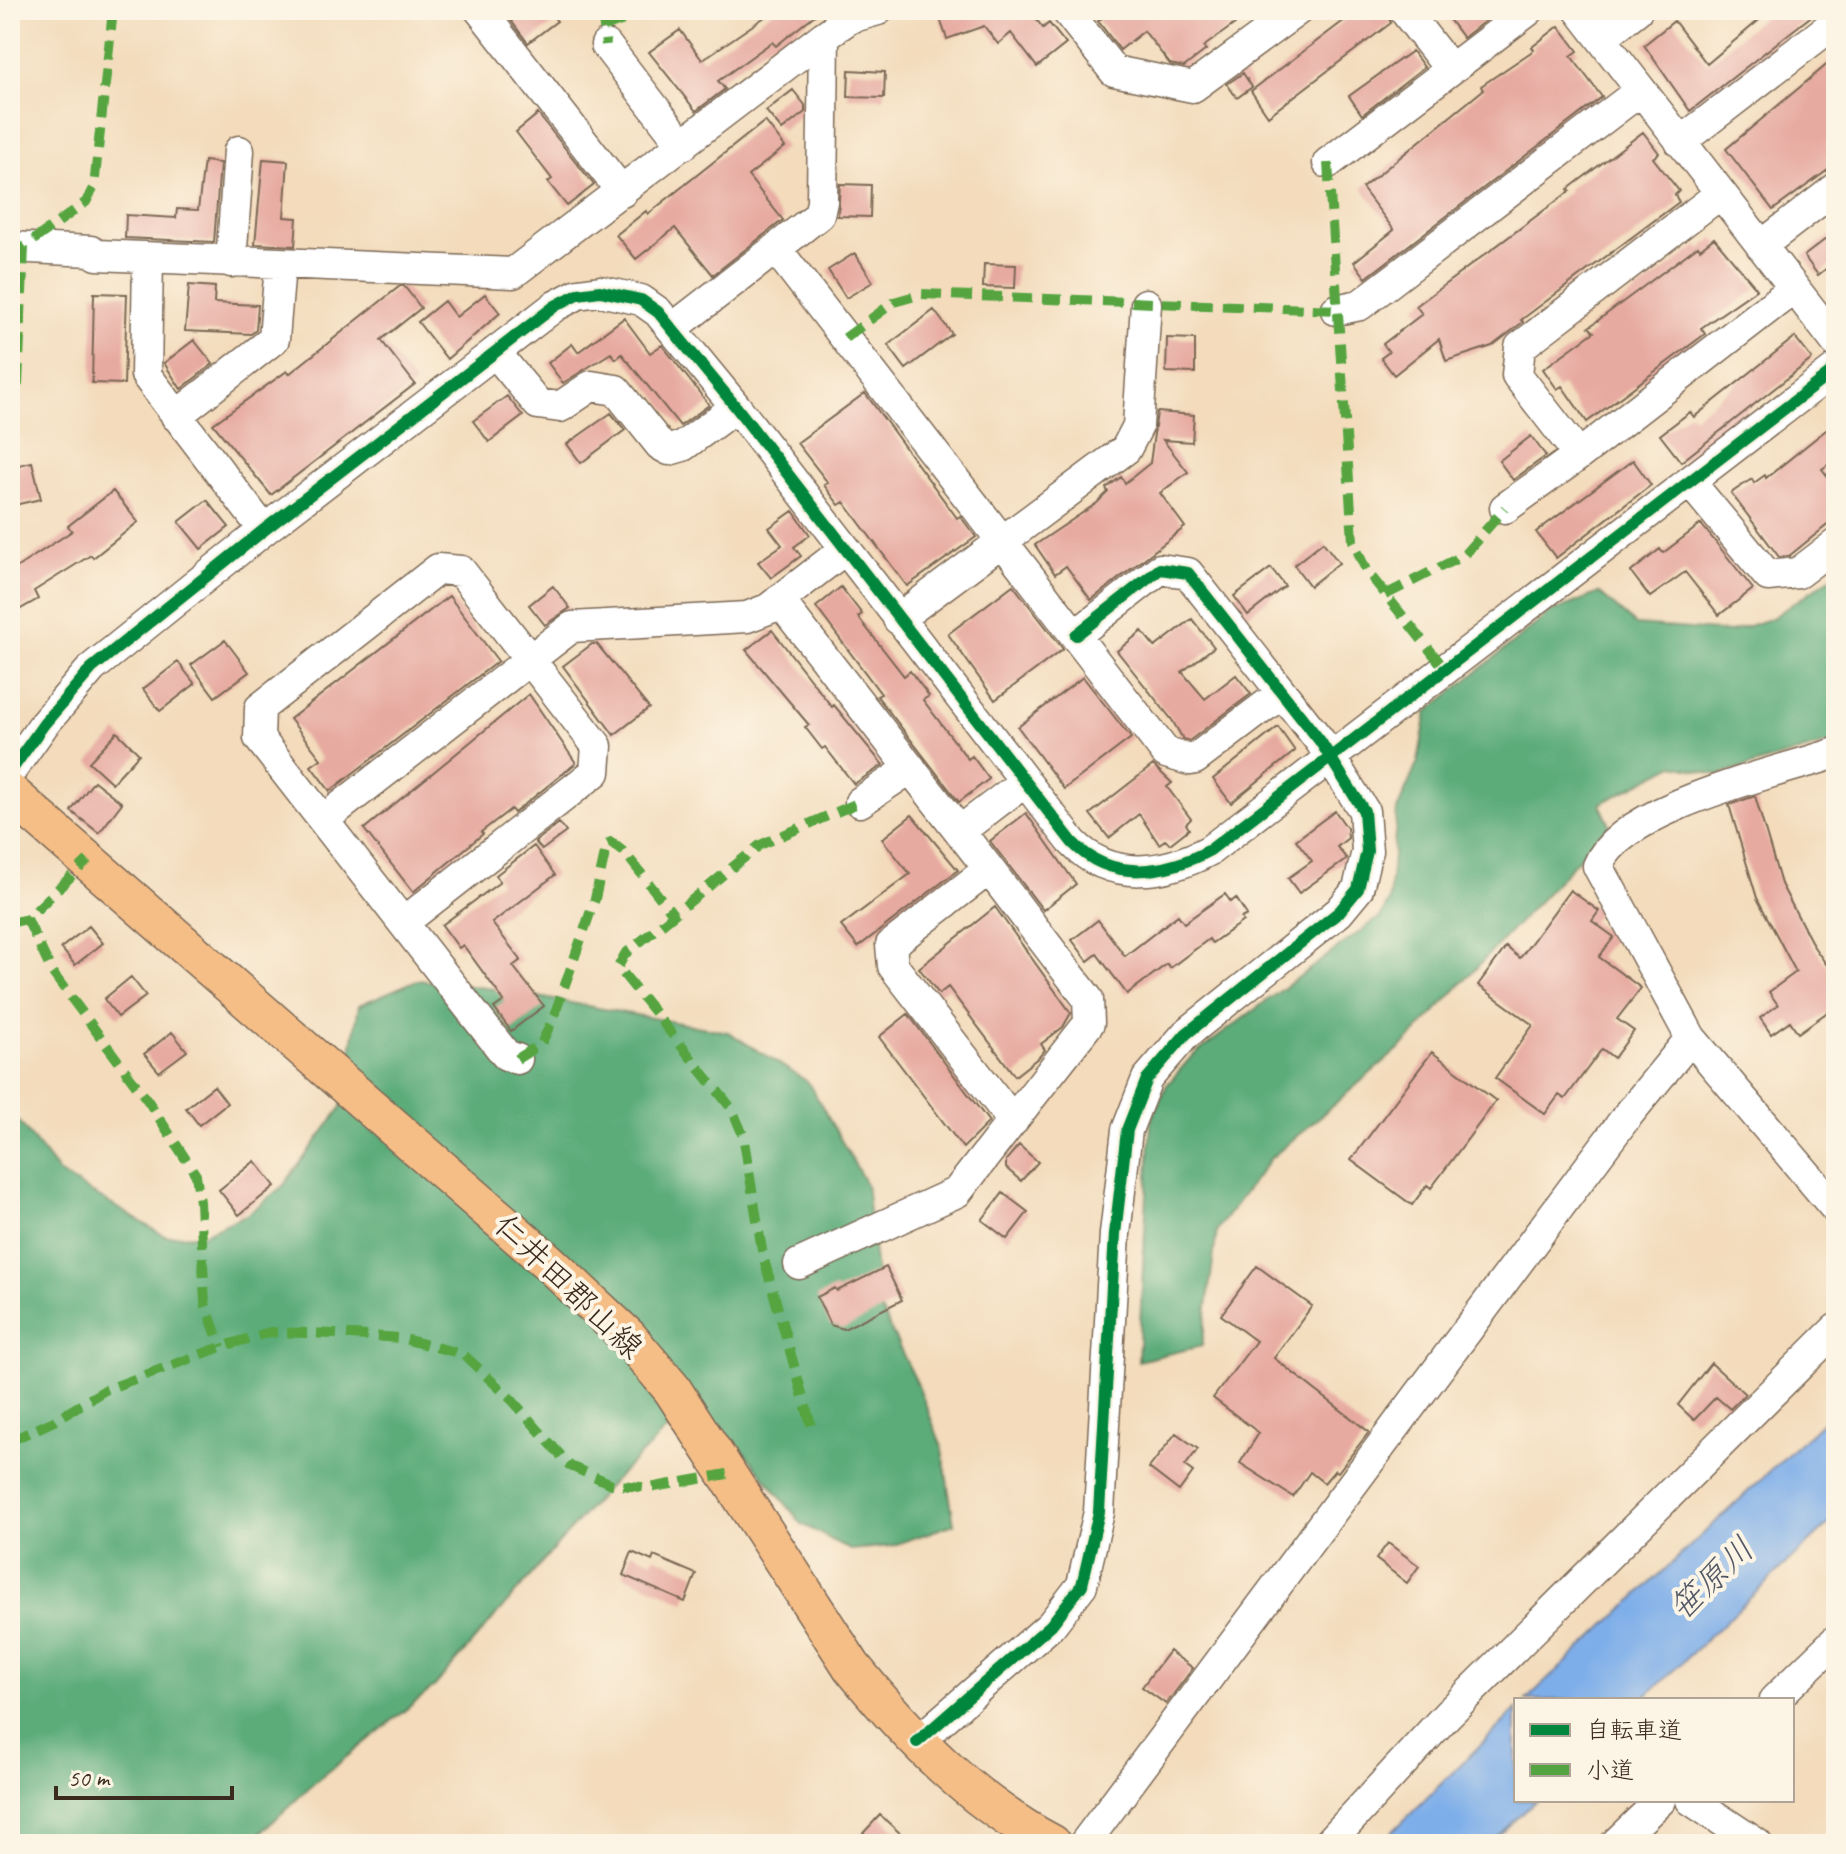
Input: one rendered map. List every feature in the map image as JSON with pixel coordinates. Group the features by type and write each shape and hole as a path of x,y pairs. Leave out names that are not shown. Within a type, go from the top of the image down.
{"main road":[{"name":"仁井田郡山線","path":"10,793 535,1251 628,1337 672,1389 852,1667 917,1742 972,1791 1052,1844"}],"street":[{"path":"480,10 622,192"},
{"path":"10,247 280,265 513,273 824,36 850,18 878,10"},
{"path":"1067,10 1114,71 1193,87 1298,10"},
{"path":"1404,10 1450,69"},
{"path":"1328,163 1529,10"},
{"path":"1579,10 1836,342"},
{"path":"1601,38 1637,10"},
{"path":"1680,142 1836,22"},
{"path":"673,328 810,224 822,208 824,36"},
{"path":"606,45 683,145"},
{"path":"1336,310 1360,305 1641,90"},
{"path":"231,262 239,151"},
{"path":"1761,246 1836,188"},
{"path":"1579,455 1517,375 1520,347 1720,194"},
{"path":"777,250 1166,753 1190,760 1282,693"},
{"path":"148,258 144,369 176,416 264,530"},
{"path":"176,416 274,339 280,265"},
{"path":"1505,508 1579,455 1793,289"},
{"path":"10,772 44,724 92,668 264,530 555,306 586,292 612,292 641,300 673,328 1024,782 1084,853 1112,867 1154,872 1190,862 1210,850 1836,369"},
{"path":"898,619 1126,449 1138,426 1146,304"},
{"path":"495,352 538,404 560,407 591,386 616,390 660,445 669,450 683,446 736,407"},
{"path":"1690,482 1768,576 1798,573 1836,544"},
{"path":"323,820 527,659 577,625 747,617 779,600 844,550"},
{"path":"404,922 595,772 597,746 461,571 438,569 260,708 259,738 506,1055 517,1059"},
{"path":"917,1742 1051,1625 1082,1585 1099,1512 1115,1234 1127,1130 1147,1079 1186,1034 1339,912 1358,889 1367,851 1364,811 1331,756 1188,573 1160,569 1076,635"},
{"path":"779,600 1088,999 1089,1023 957,1192 799,1264"},
{"path":"1836,753 1740,781 1659,815 1626,832 1603,853 1598,866 1691,1038 1836,1209"},
{"path":"860,802 911,768"},
{"path":"960,831 1024,782"},
{"path":"989,869 891,945 893,966 1013,1121"},
{"path":"1084,1844 1627,1116 1691,1038"},
{"path":"1328,1844 1447,1715 1836,1329"},
{"path":"1776,1698 1836,1640"},
{"path":"1615,1844 1659,1802"},
{"path":"1694,1802 1757,1844"}],"green space":[{"path":"1836,574 1836,741 1719,775 1674,765 1600,804 1610,825 1407,1042 1270,1159 1217,1230 1202,1346 1138,1361 1151,1120 1167,1085 1191,1057 1381,916 1389,901 1397,810 1418,762 1427,712 1551,612 1599,593 1636,625 1731,632 1772,618"},
{"path":"417,980 495,989 728,1032 808,1082 866,1184 880,1308 917,1383 942,1447 954,1524 891,1546 850,1550 802,1524 745,1453 713,1422 680,1417 612,1482 434,1687 314,1783 249,1844 10,1844 10,1110 60,1174 165,1236 201,1235 248,1214 283,1186 341,1108 359,1005"}],"water":[{"name":"笹原川","path":"1836,1409 1836,1517 1644,1698 1528,1698"},
{"path":"1514,1712 1514,1802 1534,1802 1489,1844 1380,1844"}],"building":[{"path":"503,10 548,10 557,21 528,43"},
{"path":"775,10 821,10 776,46 772,42 718,81 725,89 696,111 649,52 680,30 702,60"},
{"path":"937,10 1029,10 1043,28 1049,23 1066,44 1037,67 1011,33 998,44 984,26 947,39"},
{"path":"1113,10 1254,10 1203,47 1206,50 1184,67 1170,64 1144,31 1120,50 1098,21"},
{"path":"1358,10 1385,10 1391,23 1268,116 1251,91"},
{"path":"1442,10 1499,10 1463,38"},
{"path":"1771,10 1819,10 1690,111 1644,45 1674,21 1707,64"},
{"path":"1559,26 1578,51 1571,56 1602,97 1366,278 1354,262 1394,230 1362,188 1483,90 1481,86 1534,50 1532,47"},
{"path":"1412,51 1424,67 1362,115 1349,96"},
{"path":"1836,57 1836,164 1773,210 1726,149"},
{"path":"849,70 885,72 884,98 848,97"},
{"path":"1243,73 1252,87 1237,98 1227,84"},
{"path":"793,90 805,105 805,112 782,130 766,111"},
{"path":"538,114 594,185 567,206 548,182 552,179 516,132"},
{"path":"765,121 785,147 748,176 783,220 713,275 675,228 636,259 616,235 646,211 648,214"},
{"path":"1643,132 1659,153 1653,158 1679,191 1675,195 1679,202 1521,320 1523,322 1492,346 1446,361 1439,339 1394,375 1381,358 1389,352 1383,344 1422,314 1416,306 1570,191 1568,189"},
{"path":"263,159 288,161 284,217 297,218 295,246 255,244"},
{"path":"204,161 220,163 214,242 125,238 126,215 176,218 177,209 198,210"},
{"path":"840,184 871,185 870,217 838,216"},
{"path":"1836,231 1836,261 1818,275 1804,256"},
{"path":"1714,238 1757,289 1701,328 1705,334 1587,422 1562,386 1557,389 1543,369 1594,332 1589,327 1698,246 1700,249"},
{"path":"855,253 873,282 846,298 828,270"},
{"path":"984,264 1016,265 1015,288 983,287"},
{"path":"189,285 215,287 214,303 258,305 256,330 251,334 185,331"},
{"path":"400,286 404,286 421,308 381,340 415,384 271,495 213,424 287,371 289,374"},
{"path":"94,293 127,294 124,384 92,383"},
{"path":"485,294 500,313 447,359 418,322 444,301 456,317"},
{"path":"934,310 952,334 906,369 888,345"},
{"path":"624,318 650,353 662,345 709,405 680,426 622,354 616,359 611,353 563,383 548,363 572,344 578,352"},
{"path":"1795,337 1812,359 1681,462 1660,435 1690,412 1694,417"},
{"path":"1167,338 1195,339 1195,373 1166,372"},
{"path":"194,340 213,364 181,389 164,363"},
{"path":"865,393 957,518 960,516 976,537 907,586 844,502 839,505 824,485 828,483 797,443"},
{"path":"507,396 523,416 489,442 473,421"},
{"path":"1157,412 1194,415 1192,442 1163,440 1188,472 1160,493 1185,527 1091,600 1066,566 1055,574 1035,545 1097,503 1108,492 1106,488 1121,477 1125,483 1150,463"},
{"path":"611,413 625,430 581,463 567,444"},
{"path":"1836,422 1836,467 1832,462 1822,469 1836,487 1836,518 1789,556 1779,557 1731,493 1752,479 1754,483 1765,475 1766,478"},
{"path":"1531,436 1546,456 1513,480 1499,461"},
{"path":"1633,460 1651,485 1556,558 1536,532"},
{"path":"32,462 41,499 10,506 10,467"},
{"path":"113,491 138,522 93,558 91,555 34,591 38,599 10,615 10,572 72,531 68,526"},
{"path":"207,500 229,527 201,549 179,522"},
{"path":"793,511 810,535 794,547 801,556 771,578 758,562 782,545 769,528"},
{"path":"1701,524 1753,589 1719,615 1685,572 1650,597 1631,572 1660,549 1663,553"},
{"path":"1323,542 1339,563 1310,586 1294,565"},
{"path":"1271,568 1285,586 1248,615 1234,596"},
{"path":"1013,585 1063,649 995,700 948,634"},
{"path":"553,586 570,608 545,625 529,605"},
{"path":"841,587 862,614 858,617 904,676 910,671 929,696 923,700 968,759 972,756 989,779 959,802 877,696 881,694 816,607"},
{"path":"449,596 498,661 330,791 311,766 321,759 290,719"},
{"path":"1192,619 1214,647 1182,672 1205,699 1236,675 1251,694 1189,741 1183,739 1172,720 1117,651 1142,631 1155,647"},
{"path":"772,630 832,707 834,705 883,765 854,784 825,747 822,749 805,727 809,725 746,650"},
{"path":"225,640 249,672 215,697 191,665"},
{"path":"592,644 597,644 649,708 614,735 563,666"},
{"path":"178,662 195,684 160,711 143,689"},
{"path":"1083,677 1131,738 1064,789 1018,727"},
{"path":"529,694 576,763 514,813 511,809 481,832 483,834 413,892 364,829"},
{"path":"1278,727 1295,751 1231,803 1213,779"},
{"path":"117,732 139,754 112,783 89,762"},
{"path":"1153,765 1172,783 1167,787 1191,819 1186,824 1189,829 1170,844 1165,840 1159,844 1139,814 1109,838 1090,814"},
{"path":"94,781 122,803 99,833 71,811"},
{"path":"1755,796 1781,884 1814,947 1836,978 1836,1006 1798,1033 1790,1021 1771,1034 1760,1018 1778,1005 1769,992 1796,972 1757,898 1729,805"},
{"path":"1335,811 1347,828 1348,838 1337,847 1347,859 1299,893 1288,878 1312,861 1296,840"},
{"path":"1026,813 1076,884 1043,910 990,841"},
{"path":"912,815 958,870 858,947 841,926 910,874 882,839"},
{"path":"559,823 566,832 542,850 535,842"},
{"path":"534,846 555,875 492,923 521,960 513,966 544,1006 511,1031 494,1008 504,1001 463,945 459,948 442,925 500,882 496,875"},
{"path":"1570,890 1599,911 1592,921 1614,937 1599,957 1641,988 1617,1019 1634,1031 1614,1058 1602,1049 1565,1099 1559,1095 1545,1114 1495,1078 1533,1025 1478,985 1506,947 1520,958"},
{"path":"1225,894 1231,902 1236,898 1247,915 1241,918 1243,921 1212,943 1209,939 1170,968 1167,964 1127,994 1097,954 1088,961 1072,940 1098,920 1125,956 1178,915 1184,923"},
{"path":"995,907 1071,1013 1063,1027 1041,1044 1045,1050 1039,1057 1015,1076 948,987 939,994 919,968"},
{"path":"89,926 103,943 75,965 61,948"},
{"path":"131,977 146,996 118,1017 104,999"},
{"path":"908,1014 989,1122 963,1148 879,1037"},
{"path":"172,1032 187,1051 159,1072 144,1054"},
{"path":"1432,1052 1496,1101 1431,1188 1427,1185 1412,1205 1351,1160"},
{"path":"214,1086 227,1103 199,1125 186,1108"},
{"path":"1019,1145 1038,1162 1021,1181 1006,1168 1006,1160"},
{"path":"255,1161 275,1186 239,1215 219,1190"},
{"path":"1003,1193 1028,1212 1007,1239 982,1220"},
{"path":"1257,1266 1312,1306 1274,1358 1369,1432 1338,1472 1335,1470 1324,1483 1310,1472 1293,1497 1240,1463 1259,1433 1213,1398 1256,1341 1221,1315"},
{"path":"886,1267 902,1300 844,1329 830,1325 817,1297 835,1288 837,1291"},
{"path":"1711,1363 1745,1394 1730,1409 1716,1397 1694,1420 1678,1405"},
{"path":"1176,1433 1198,1449 1185,1466 1193,1472 1179,1491 1149,1468"},
{"path":"1388,1543 1419,1566 1407,1583 1376,1559"},
{"path":"632,1552 652,1561 654,1556 696,1574 685,1602 623,1575"},
{"path":"1169,1651 1193,1668 1166,1704 1142,1687"},
{"path":"880,1815 912,1844 853,1844"}],"marked path":[{"path":"10,414 18,384 24,247 86,202 94,187 113,10"},
{"path":"602,10 606,45"},
{"path":"604,27 652,10"},
{"path":"1328,163 1353,541 1366,570 1445,669"},
{"path":"845,338 894,302 922,294 1336,310"},
{"path":"1385,595 1464,555 1505,508"},
{"path":"811,1425 763,1256 743,1135 732,1109 618,967 625,954 760,845 860,802"},
{"path":"517,1059 541,1044 553,1019 595,899 607,844 611,842 625,853 673,914"},
{"path":"10,923 27,919 88,860"},
{"path":"27,919 52,972 148,1101 196,1175 205,1303 221,1347"},
{"path":"10,1441 54,1421 105,1390 221,1347 270,1332 336,1334 400,1338 463,1354 512,1400 570,1466 612,1484 649,1488 727,1474"}],"cycle path":[{"path":"10,772 44,724 92,668 264,530 555,306 578,294 600,291 641,300 658,312 736,407 1072,842 1087,855 1121,869 1157,869 1210,850 1836,369"},
{"path":"917,1742 1051,1625 1082,1585 1099,1512 1115,1234 1127,1130 1147,1079 1186,1034 1339,912 1358,889 1367,851 1364,811 1320,741 1188,573 1160,569 1076,635"}]}
